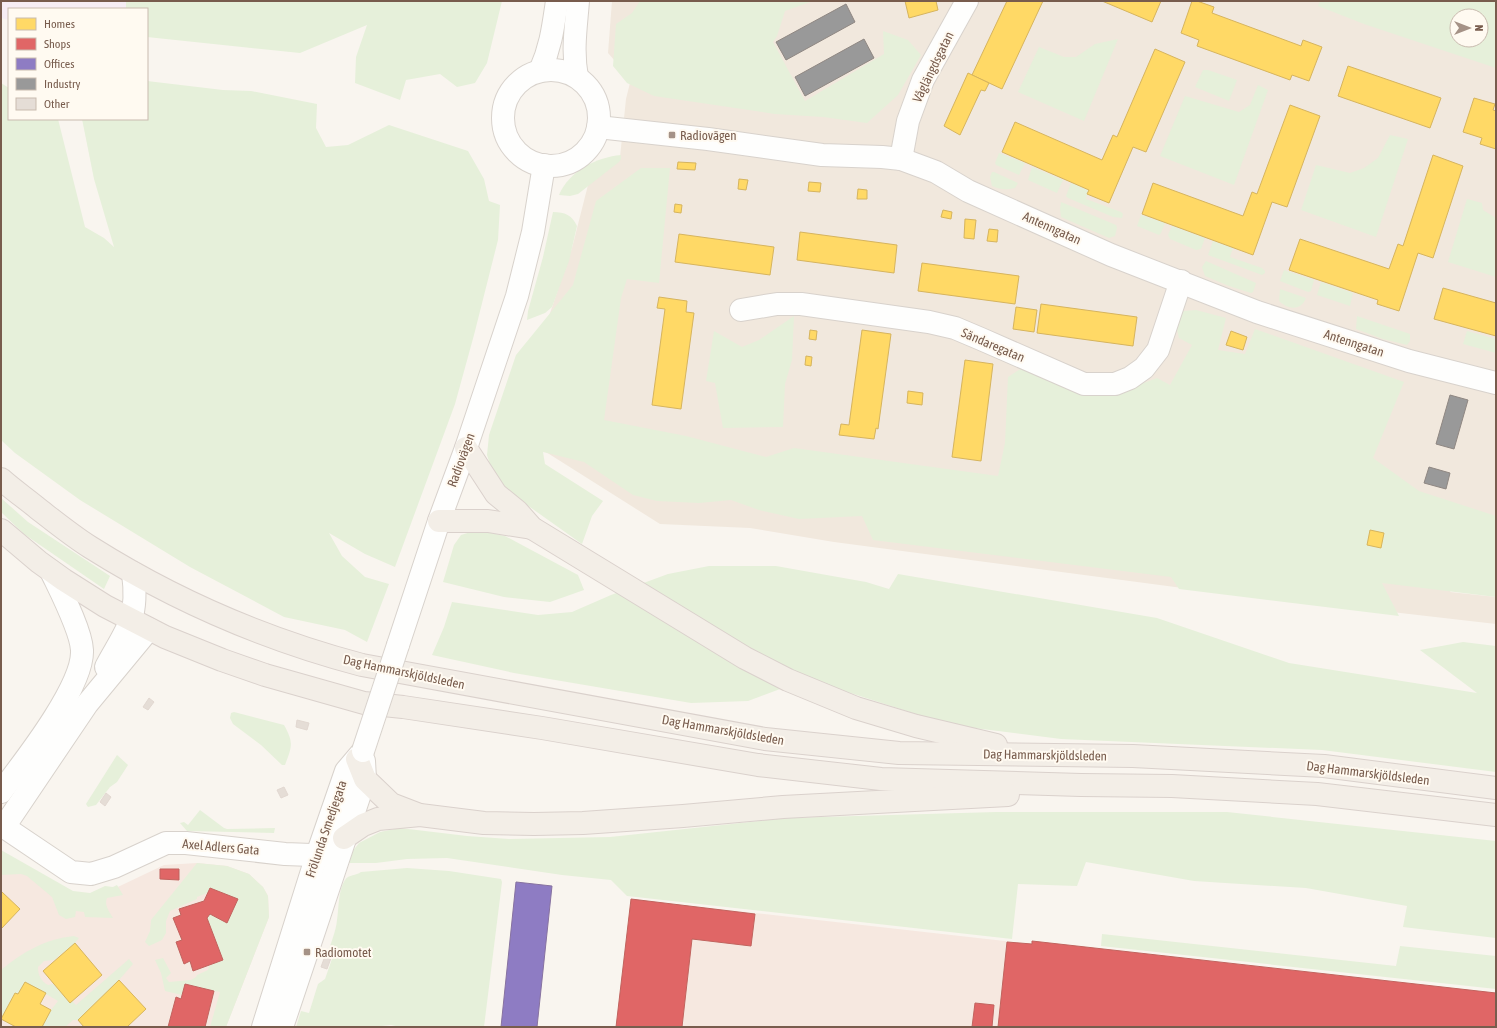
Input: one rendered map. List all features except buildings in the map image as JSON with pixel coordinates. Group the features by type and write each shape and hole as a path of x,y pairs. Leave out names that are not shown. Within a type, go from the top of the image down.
{"main road":[{"path":"466,448 496,494 517,511 532,528 745,658 816,693 856,708 916,726 1034,754"},
{"name":"Dag Hammarskjöldsleden","path":"1,479 89,546 132,573 161,588 190,602 270,635 331,656 370,666 765,739 899,753 1133,756 1324,766 1496,788"},
{"path":"439,521 488,521 532,528"},
{"name":"Dag Hammarskjöldsleden","path":"1,530 51,571 105,606 140,624 222,660 317,691 364,703 403,707 542,728 758,765 881,779 1172,786 1317,794 1496,815"},
{"path":"365,779 391,804 420,815"},
{"path":"333,850 363,825 378,819 420,815 484,822 534,824 597,822 790,806 1008,795 1081,785"}],"street":[{"path":"540,71 552,38 557,1"},
{"path":"577,77 574,60 574,41 578,1"},
{"name":"Våglängdsgatan","path":"901,159 908,121 923,80 967,1"},
{"path":"540,71 562,71 577,77 587,86 593,95 598,111 598,127 591,144 578,157 562,164 544,165 526,159 512,146 506,135 503,116 505,104 514,87 528,75 540,71"},
{"name":"Antenngatan","path":"598,127 708,139 822,155 882,156 901,159 936,172 968,191 1111,254 1257,312 1394,356 1496,383"},
{"name":"Radiovägen","path":"360,755 517,296 533,232 544,165"},
{"name":"Sändaregatan","path":"741,310 777,304 801,304 929,322 955,328 1084,384 1114,384 1130,378 1144,368 1158,350 1181,281"},
{"path":"1,792 44,734 67,696 79,672 82,660 82,648 78,634 51,571"},
{"name":"Axel Adlers Gata","path":"132,573 135,590 134,603 140,624 87,704 2,826 70,872 91,874 114,867 166,843 186,843 285,854 333,850"},
{"name":"Frölunda Smedjegata","path":"263,1027 333,850 365,779 360,755"},
{"name":"Frölunda Smedjegata","path":"282,1027 333,850 346,771 360,755"}],"shaded area":[{"path":"1,1 126,1 126,8 8,8 8,20 1,18"},
{"path":"612,1 1496,1 1496,526 1450,592 1496,597 1496,624 1175,587 834,542 750,528 660,524 519,435 543,334 572,248 588,185 620,157 626,99 631,79 608,53"},
{"path":"1,853 80,905 164,865 197,863 227,866 249,874 263,887 268,896 269,917 226,1027 1,1027"},
{"path":"631,899 1031,944 1032,941 1496,993 1496,1027 616,1027"}],"green space":[{"path":"126,1 502,1 487,63 475,83 457,87 440,74 406,80 400,100 355,83 356,57 367,25 300,53 148,37 148,8 126,8"},
{"path":"640,1 813,1 785,11 777,36 773,42 805,101 884,54 883,31 908,40 921,55 898,95 867,123 823,117 775,114 654,96 627,83 613,66 616,24 632,13"},
{"path":"1320,1 1496,1 1496,68 1364,24 1318,6"},
{"path":"1118,39 1084,121 1018,92 1039,47 1064,57 1076,57 1095,44"},
{"path":"1203,70 1208,70 1237,80 1229,101 1195,87"},
{"path":"148,81 223,90 251,91 317,104 316,128 326,147 348,145 389,125 468,151 484,179 489,201 500,205 498,240 455,404 395,567 365,554 329,533 342,556 365,577 389,584 367,642 345,630 284,617 190,567 80,500 15,453 1,440 1,83 8,87 8,120 58,120 85,227 104,238 114,247 94,179 82,120 148,120"},
{"path":"1258,85 1268,90 1234,185 1160,156 1185,96 1239,112 1250,105"},
{"path":"1390,135 1408,139 1376,237 1301,210 1316,165 1350,173 1364,168 1378,158"},
{"path":"999,153 1025,163 1019,175 996,165 995,163"},
{"path":"621,155 619,162 578,194 570,196 559,195 564,186 577,172 593,162 612,156"},
{"path":"1032,167 1063,180 1057,193 1028,180"},
{"path":"641,168 670,168 659,283 627,279 621,298 604,420 686,436 766,457 794,448 998,476 1005,443 1008,377 1022,368 1112,395 1157,378 1170,385 1192,345 1179,338 1173,312 1196,310 1226,318 1218,350 1245,354 1255,329 1404,382 1373,458 1419,491 1496,516 1496,597 1382,583 1399,616 1179,589 1171,577 873,540 862,516 799,519 759,510 731,500 699,503 657,501 633,495 584,462 543,452 545,464 603,501 592,516 582,544 520,500 494,477 487,455 489,435 516,355 573,285 596,201"},
{"path":"992,172 1018,183 1015,188 1009,189 1001,189 992,186 990,177"},
{"path":"1071,183 1088,190 1086,199 1121,212 1123,214 1122,218 1113,217 1068,198 1066,196"},
{"path":"1467,199 1482,203 1483,210 1496,218 1496,277 1448,262"},
{"path":"1061,202 1116,225 1117,228 1115,236 1109,238 1061,217"},
{"path":"553,212 568,215 573,219 577,226 569,261 552,307 545,313 527,320 528,311 543,257"},
{"path":"1141,215 1165,223 1159,235 1137,226"},
{"path":"1172,226 1205,238 1201,249 1196,250 1170,239 1168,235"},
{"path":"1213,241 1233,248 1230,257 1262,268 1265,273 1262,275 1208,255"},
{"path":"1206,261 1256,283 1253,292 1251,293 1229,286 1205,276 1202,267"},
{"path":"1284,270 1314,280 1311,291 1308,292 1280,281"},
{"path":"1321,282 1353,293 1350,306 1317,295"},
{"path":"1280,289 1306,298 1298,307 1294,308 1286,306 1279,301"},
{"path":"794,316 792,360 785,384 783,427 723,428 715,383 706,381 714,331 742,347 759,340"},
{"path":"1357,316 1410,334 1410,341 1407,345 1383,339 1356,329"},
{"path":"1467,331 1496,339 1496,353 1463,344"},
{"path":"1,498 28,522 110,576 104,589 24,534 1,512"},
{"path":"477,530 505,536 578,575 584,590 550,602 504,597 443,582 454,545 461,535"},
{"path":"709,566 776,566 866,582 889,589 898,574 1157,618 1289,663 1477,693 1420,650 1463,642 1496,646 1496,772 1322,750 1061,739 950,725 807,679 748,701 691,703 514,673 432,655 444,627 452,602 538,615 572,612 611,595 668,574"},
{"path":"234,712 284,725 291,741 285,765 282,765 261,745 233,724 230,718 231,713"},
{"path":"117,755 128,765 117,782 110,787 96,805 88,807 86,804"},
{"path":"200,810 227,829 275,828 274,833 187,831 180,823 184,822 188,825"},
{"path":"996,812 1227,812 1496,841 1496,938 1403,927 1407,906 1306,888 1194,881 1086,862 1077,886 1018,884 1012,939 627,896 611,880 562,875 447,858 407,859 376,863 347,863 352,852 359,843 380,832 400,828 467,836 509,839 610,837 786,818"},
{"path":"1,850 73,891 90,893 105,886 113,887 117,885 123,895 107,898 106,901 107,908 113,918 85,917 84,912 76,911 75,917 66,919 59,915 52,897 27,876 21,874 1,875"},
{"path":"197,863 227,866 249,874 263,887 268,896 269,917 226,1027 210,1027 220,992 185,984 182,995 165,991 161,973 155,960 163,958 171,973 166,978 169,982 191,980 197,975 208,970 209,966 222,960 207,918 210,914 227,923 210,888 207,893 197,897 197,899 170,911 166,921 166,933 162,940 149,946 145,942 150,931 151,920"},
{"path":"407,868 449,871 501,879 502,882 484,1027 400,1027 391,1025 373,1027 296,1027 301,1011 309,1013 318,984 325,979 333,956 328,953 336,928 340,894 345,880 348,877 361,872"},
{"path":"1102,934 1396,966 1400,946 1496,956 1496,989 1101,946"},
{"path":"74,936 79,938 75,943 54,960 44,961 38,967 39,975 43,982 48,985 53,984 70,1003 72,1001 76,1005 129,959 133,964 119,980 78,1020 73,1020 65,1027 42,1027 51,1010 58,1001 25,982 18,994 15,993 1,1019 1,970 35,947 53,940"}],"place":[{"name":"Radiovägen","path":"672,135"},
{"name":"Radiomotet","path":"307,952"}]}
